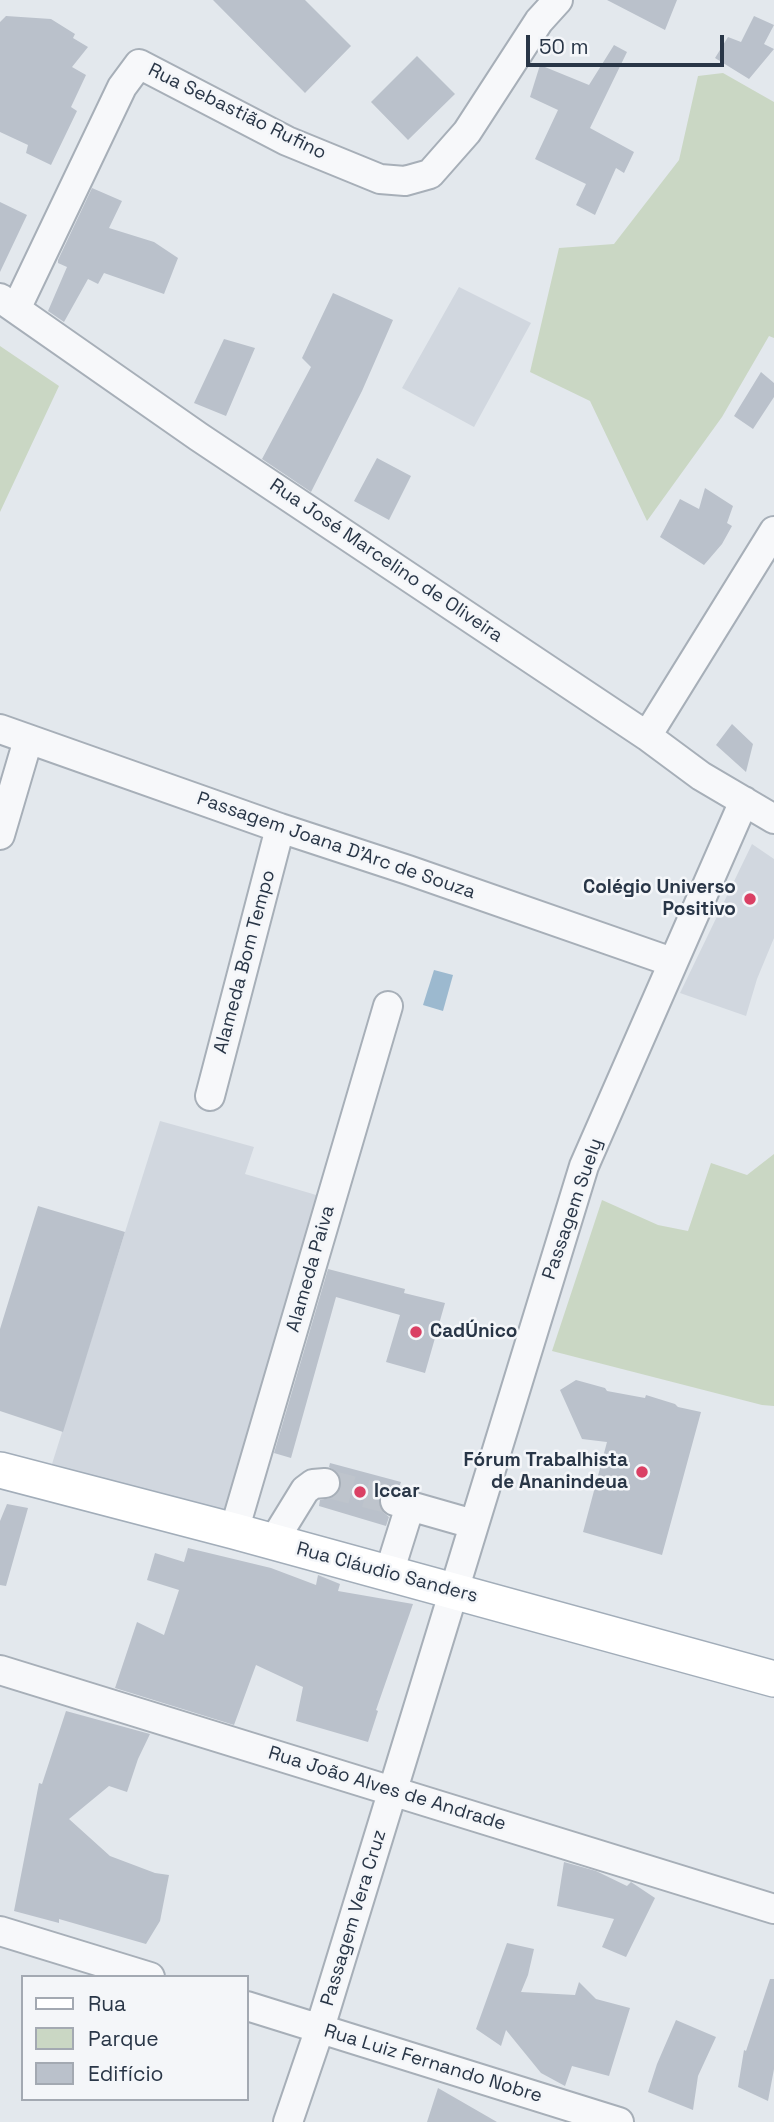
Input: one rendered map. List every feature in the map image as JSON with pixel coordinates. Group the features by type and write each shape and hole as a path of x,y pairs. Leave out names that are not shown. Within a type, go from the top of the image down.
{"main road":[{"name":"Rua Cláudio Sanders","path":"0,1470 234,1531 774,1679"}],"street":[{"name":"Rua Sebastião Rufino","path":"8,303 122,87 139,64 287,141 380,179 405,181 430,174 467,132 539,21 558,0"},
{"name":"Rua José Marcelino de Oliveira","path":"8,303 199,437 647,736 701,776 774,819"},
{"path":"647,736 774,531"},
{"name":"Passagem Joana D'Arc de Souza","path":"0,729 672,962"},
{"path":"0,835 28,740"},
{"name":"Passagem Suely","path":"452,1592 584,1166 744,801"},
{"name":"Alameda Bom Tempo","path":"210,1097 280,828"},
{"name":"Alameda Paiva","path":"234,1531 388,1006"},
{"path":"273,1542 305,1490 313,1484 325,1483"},
{"path":"389,1573 402,1504 473,1524"},
{"name":"Passagem Vera Cruz","path":"288,2122 320,2028 452,1592"},
{"name":"Rua João Alves de Andrade","path":"0,1670 774,1909"},
{"path":"0,1931 143,1975"},
{"name":"Rua Luiz Fernando Nobre","path":"248,2006 619,2122"}],"shaded area":[{"path":"459,287 531,323 474,427 402,388"},
{"name":"Colégio Universo Positivo","path":"752,844 774,859 774,938 757,979 746,1016 680,993"},
{"path":"160,1121 254,1147 245,1174 323,1197 226,1514 52,1464"}],"green space":[{"path":"723,73 774,102 774,338 769,336 722,417 647,521 590,401 530,372 559,248 614,244 679,160 698,76"},
{"path":"0,346 59,386 0,512"},
{"path":"774,1154 774,1406 552,1351 602,1200 658,1225 688,1231 711,1163 747,1175"}],"water":[{"path":"434,970 453,975 443,1011 423,1005"}],"building":[{"path":"213,0 305,0 351,46 305,93"},
{"path":"607,0 677,0 665,30"},
{"path":"6,16 51,19 75,34 73,38 88,47 72,67 86,75 71,107 77,111 51,165 26,153 28,145 0,132 0,22"},
{"path":"754,16 774,25 764,44 774,49 749,79 715,58 728,37 741,42"},
{"path":"614,45 627,52 590,128 634,152 624,173 616,168 595,215 576,205 586,184 535,159 558,110 530,97 540,65 589,85"},
{"path":"417,56 455,94 408,140 371,102"},
{"path":"92,188 122,201 109,228 154,242 178,258 164,294 104,273 98,284 88,279 64,322 48,311 67,267 58,263 58,260"},
{"path":"0,202 27,215 0,272"},
{"path":"333,293 393,320 362,391 311,492 262,459 311,367 302,358"},
{"path":"224,339 255,348 226,416 194,403"},
{"path":"761,372 774,383 774,397 753,429 734,416"},
{"path":"377,458 411,476 389,520 354,501"},
{"path":"705,488 733,506 727,523 732,526 722,544 704,565 660,537 680,499 699,509"},
{"path":"732,724 753,744 746,772 716,745"},
{"path":"38,1206 125,1232 63,1432 0,1411 0,1329"},
{"path":"328,1269 405,1289 404,1293 445,1303 425,1373 386,1362 400,1315 336,1297 291,1458 274,1453"},
{"name":"Fórum Trabalhista de Ananindeua","path":"576,1380 605,1388 607,1391 645,1398 646,1395 701,1412 662,1555 583,1532 607,1442 582,1439 560,1390"},
{"name":"Iccar","path":"330,1463 401,1482 400,1485 385,1488 380,1495 379,1505 389,1517 386,1526 319,1506 320,1500 334,1497 340,1489 339,1474 329,1467"},
{"path":"7,1504 28,1508 6,1586 0,1585 0,1521"},
{"path":"188,1548 271,1568 316,1585 318,1575 340,1584 338,1591 413,1604 376,1710 378,1711 368,1742 296,1721 303,1687 256,1665 234,1725 115,1688 137,1622 164,1635 179,1590 147,1580 155,1553 184,1562"},
{"path":"66,1711 150,1734 127,1792 109,1786 69,1819 110,1856 155,1873 169,1875 160,1921 146,1944 59,1919 59,1923 14,1911 39,1783 42,1784"},
{"path":"564,1862 596,1871 627,1886 631,1882 655,1898 626,1957 602,1947 614,1919 557,1906"},
{"path":"507,1943 534,1949 521,1992 575,1995 579,1982 596,1999 630,2008 609,2076 572,2066 565,2086 541,2073 506,2030 501,2046 476,2029"},
{"path":"770,1979 774,1979 774,2069 768,2101 738,2087 744,2050 746,2051"},
{"path":"676,2020 716,2037 698,2076 693,2110 648,2092"},
{"path":"438,2088 497,2122 427,2122"}],"tunnel":[{"path":"325,1483 395,1501"}],"place":[{"name":"Colégio Universo Positivo","path":"750,899"},
{"name":"CadÚnico","path":"416,1332"},
{"name":"Fórum Trabalhista de Ananindeua","path":"642,1472"},
{"name":"Iccar","path":"360,1492"}]}
